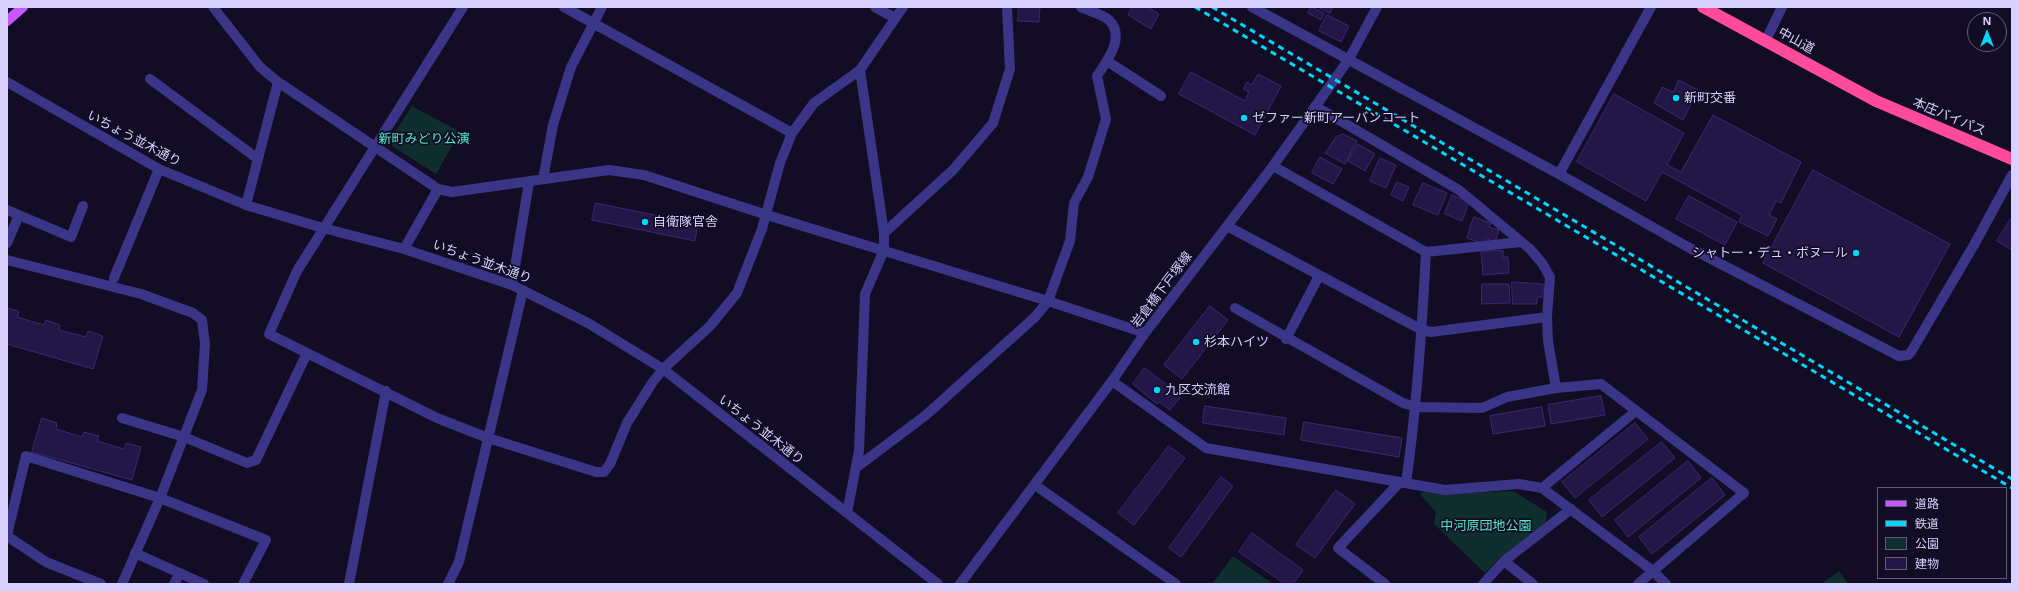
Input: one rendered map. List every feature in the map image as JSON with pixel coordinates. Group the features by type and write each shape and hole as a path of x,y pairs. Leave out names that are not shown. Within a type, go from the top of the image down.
{"highway":[{"name":"中山道","path":"1703,7 1876,101"},
{"name":"本庄バイパス","path":"1876,101 2012,159"}],"main road":[{"path":"7,21 23,7"}],"street":[{"path":"213,7 260,67 278,82 438,189 452,192 609,170 644,175 767,215 1048,301 1145,334"},
{"path":"564,7 792,133"},
{"path":"543,179 554,125 571,67 602,7"},
{"path":"875,7 895,18"},
{"path":"458,9 376,147 297,271 269,334 386,391 437,418 488,438 596,472 604,472 610,464 627,423 652,383 663,369 710,326 737,292 767,215 780,163 792,133 814,103 860,70 903,7"},
{"path":"884,233 953,170 993,123 1010,69 1007,7"},
{"path":"857,467 926,415 1035,317 1048,301 1070,241 1074,203 1088,177 1106,118 1097,76 1114,51 1116,34 1109,20 1080,7"},
{"path":"1252,7 1559,174 1686,246 1899,356 1904,356 1911,352 1974,245 2012,175"},
{"name":"岩倉橋下戸塚線","path":"960,584 1112,381 1145,334 1273,166 1349,59 1377,7"},
{"path":"1559,174 1651,7"},
{"path":"1766,40 1782,7"},
{"path":"1107,61 1161,96"},
{"path":"846,513 860,451 865,294 884,250 884,233 860,70"},
{"path":"150,79 258,160"},
{"name":"いちょう並木通り","path":"7,82 158,170 246,205 323,228 404,249 512,285 588,323 663,369 938,584"},
{"path":"246,205 278,82"},
{"path":"1315,106 1444,179 1521,242 1542,263 1550,277 1547,317 1548,341 1556,388"},
{"path":"1273,166 1426,252 1521,242"},
{"path":"114,278 158,170"},
{"path":"512,285 529,182"},
{"path":"404,249 438,189"},
{"path":"7,210 71,237 83,206"},
{"path":"7,243 19,215"},
{"path":"1227,226 1422,330 1431,332 1547,317"},
{"path":"1385,584 1338,548 1403,483 1416,407 1426,252"},
{"path":"7,260 141,294 193,313 202,320 205,344 202,390 160,498 122,584"},
{"path":"1286,339 1319,276"},
{"path":"448,584 459,562 523,290"},
{"path":"1235,308 1286,339 1403,403 1416,407 1482,408 1507,397 1556,388 1601,384 1744,493 1638,584"},
{"path":"122,418 184,437 247,464 256,460 307,353"},
{"path":"1112,381 1206,448 1445,490 1519,484 1542,488 1653,571 1666,584"},
{"path":"349,584 386,391"},
{"path":"1542,488 1636,411"},
{"path":"101,584 46,562 7,536 26,456 160,498 266,540 243,584"},
{"path":"1035,485 1176,584"},
{"path":"1483,584 1504,561 1571,509"},
{"path":"135,553 204,584"},
{"path":"1504,561 1533,584"},
{"path":"174,584 180,573"}],"green space":[{"name":"新町みどり公演","path":"412,106 460,132 436,174 392,146 391,138"},
{"name":"中河原団地公園","path":"1513,491 1547,512 1546,522 1499,558 1485,573 1434,524 1436,512 1420,494 1423,492 1446,494"},
{"path":"1233,556 1273,584 1212,584"},
{"path":"1839,571 1848,584 1821,584"}],"building":[{"path":"1019,7 1040,7 1039,22 1018,21"},
{"path":"1133,7 1148,7 1159,14 1151,29 1128,15"},
{"path":"1311,7 1324,13 1321,20 1308,13"},
{"path":"1318,7 1333,7 1330,13"},
{"path":"1327,15 1349,26 1341,42 1319,31"},
{"name":"ゼファー新町アーバンコート","path":"1191,72 1245,101 1249,92 1243,89 1247,82 1252,85 1258,74 1281,86 1255,135 1179,94"},
{"name":"新町交番","path":"1679,80 1698,90 1683,120 1654,103 1662,87 1673,92"},
{"path":"1614,94 1684,133 1667,165 1681,172 1713,115 1801,162 1781,203 1776,201 1769,215 1777,219 1768,236 1739,222 1742,215 1662,172 1646,201 1577,162"},
{"path":"1343,134 1357,141 1345,164 1325,153 1336,137"},
{"path":"1358,144 1375,154 1365,171 1348,161"},
{"path":"1320,157 1342,169 1333,184 1312,173"},
{"path":"1380,158 1396,165 1386,188 1370,181"},
{"name":"シャトー・デュ・ボヌール","path":"1813,170 1950,244 1899,337 1763,263"},
{"path":"1397,182 1409,187 1403,201 1391,195"},
{"path":"1423,183 1447,193 1438,215 1413,205"},
{"path":"1452,195 1469,202 1462,221 1445,214"},
{"path":"1689,196 1737,222 1725,245 1676,219"},
{"name":"自衛隊官舎","path":"596,203 698,224 695,241 592,220"},
{"path":"1474,217 1491,223 1489,227 1499,230 1495,242 1486,238 1484,244 1467,238"},
{"path":"2012,217 2012,250 1997,241"},
{"path":"1503,251 1503,257 1508,257 1509,273 1483,275 1481,252"},
{"path":"1512,282 1543,284 1543,297 1537,297 1537,304 1513,304"},
{"path":"1482,284 1509,284 1510,303 1482,304"},
{"name":"杉本ハイツ","path":"1210,306 1228,320 1182,379 1164,365"},
{"path":"7,308 19,311 17,317 44,325 46,320 60,325 59,330 86,337 88,331 103,336 93,369 7,344"},
{"name":"九区交流館","path":"1145,368 1181,396 1170,410 1159,402 1157,404 1133,384"},
{"path":"1601,396 1605,415 1551,424 1548,405"},
{"path":"1205,406 1286,418 1284,435 1203,423"},
{"path":"1542,407 1545,426 1493,434 1490,416"},
{"path":"42,418 57,423 56,429 82,437 84,432 99,436 97,441 124,449 126,443 141,447 132,480 32,452"},
{"path":"1304,422 1402,438 1399,457 1301,440"},
{"path":"1635,423 1648,439 1575,498 1562,482"},
{"path":"1662,442 1675,458 1602,517 1589,500"},
{"path":"1169,446 1185,458 1134,525 1118,513"},
{"path":"1688,461 1701,478 1628,537 1615,520"},
{"path":"1221,477 1233,486 1181,557 1169,548"},
{"path":"1712,478 1725,495 1652,554 1639,537"},
{"path":"1336,490 1355,504 1315,558 1296,545"},
{"path":"1252,533 1303,570 1293,584 1285,584 1239,552"}],"railway":[{"path":"1195,7 2012,488"},
{"path":"1212,7 2012,479"}],"place":[{"name":"新町交番","path":"1676,98"},
{"name":"ゼファー新町アーバンコート","path":"1244,118"},
{"name":"自衛隊官舎","path":"645,222"},
{"name":"シャトー・デュ・ボヌール","path":"1856,253"},
{"name":"杉本ハイツ","path":"1196,342"},
{"name":"九区交流館","path":"1157,390"}]}
